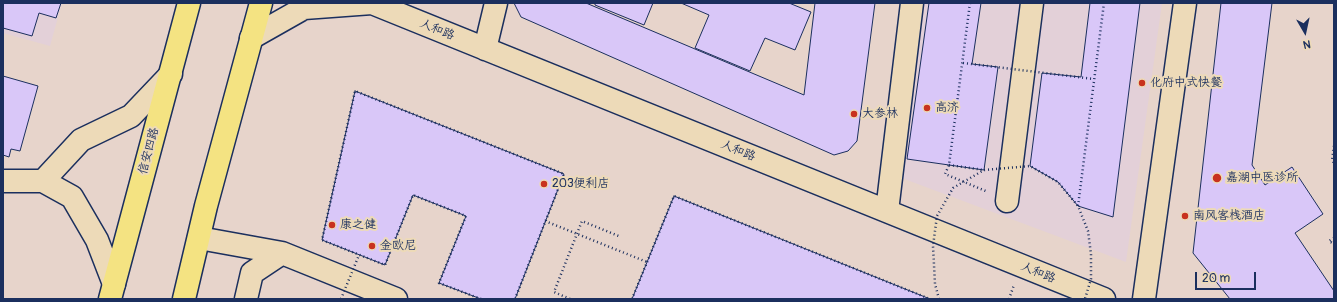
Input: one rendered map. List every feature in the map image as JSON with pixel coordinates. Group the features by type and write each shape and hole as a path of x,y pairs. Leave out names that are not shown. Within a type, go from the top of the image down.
{"main road":[{"name":"信安四路","path":"112,292 189,3"},
{"path":"184,299 206,206 261,3"}],"street":[{"path":"252,38 304,8 372,3"},
{"name":"人和路","path":"372,3 1104,299"},
{"path":"485,49 496,3"},
{"path":"887,211 912,3"},
{"path":"1007,201 1032,3"},
{"path":"1144,299 1185,3"},
{"path":"44,181 81,140 131,116 171,74"},
{"path":"3,181 44,181 72,197 97,240 112,292"},
{"path":"199,238 282,253 396,299"},
{"path":"246,299 252,273 282,253"}],"path":[{"path":"970,3 949,165 945,174 1007,201"},
{"path":"1078,206 1104,3"},
{"path":"963,63 1094,79"},
{"path":"481,299 440,282 466,216 413,195 385,265 322,240 356,91 564,174 514,299"},
{"path":"1334,146 1332,160 1334,163"},
{"path":"949,165 984,170 1030,166 1058,182 1078,206 1088,231 1091,254 1091,279 1085,299"},
{"path":"938,299 935,284 933,246 937,216 953,188 984,170"},
{"path":"632,299 674,196 930,299"},
{"path":"545,221 647,262"},
{"path":"570,299 554,292 582,221 621,237"},
{"path":"1334,238 1329,241 1334,244"},
{"path":"341,299 359,255"}],"shaded area":[{"path":"3,3 62,3 50,46 3,33"},
{"path":"922,3 1162,3 1126,262 899,177"}],"building":[{"path":"3,3 61,3 56,18 39,13 32,36 3,28"},
{"path":"514,3 586,3 804,95 815,3 875,3 857,141 848,151 834,155 521,17"},
{"path":"595,3 653,3 644,25 595,5"},
{"path":"681,3 789,3 811,12 795,50 765,38 750,71 695,48 709,15"},
{"path":"929,3 981,3 972,64 998,67 984,170 907,159"},
{"path":"1090,3 1140,3 1113,217 1078,206 1058,182 1030,166 1042,73 1081,77"},
{"path":"1221,3 1272,3 1252,165 1265,185 1292,167 1323,214 1295,233 1334,291 1334,299 1230,299 1193,253"},
{"path":"3,76 38,86 20,151 11,149 9,157 3,155"},
{"path":"355,91 564,174 515,299 481,299 439,283 466,216 413,195 385,265 322,240"},
{"path":"674,196 930,299 632,299"}],"place":[{"name":"化府中式快餐","path":"1142,83"},
{"name":"高济","path":"927,108"},
{"name":"大参林","path":"854,114"},
{"name":"嘉湖中医诊所","path":"1217,178"},
{"name":"203便利店","path":"544,184"},
{"name":"南风客栈酒店","path":"1185,216"},
{"name":"康之健","path":"332,225"},
{"name":"金欧尼","path":"372,246"}]}
